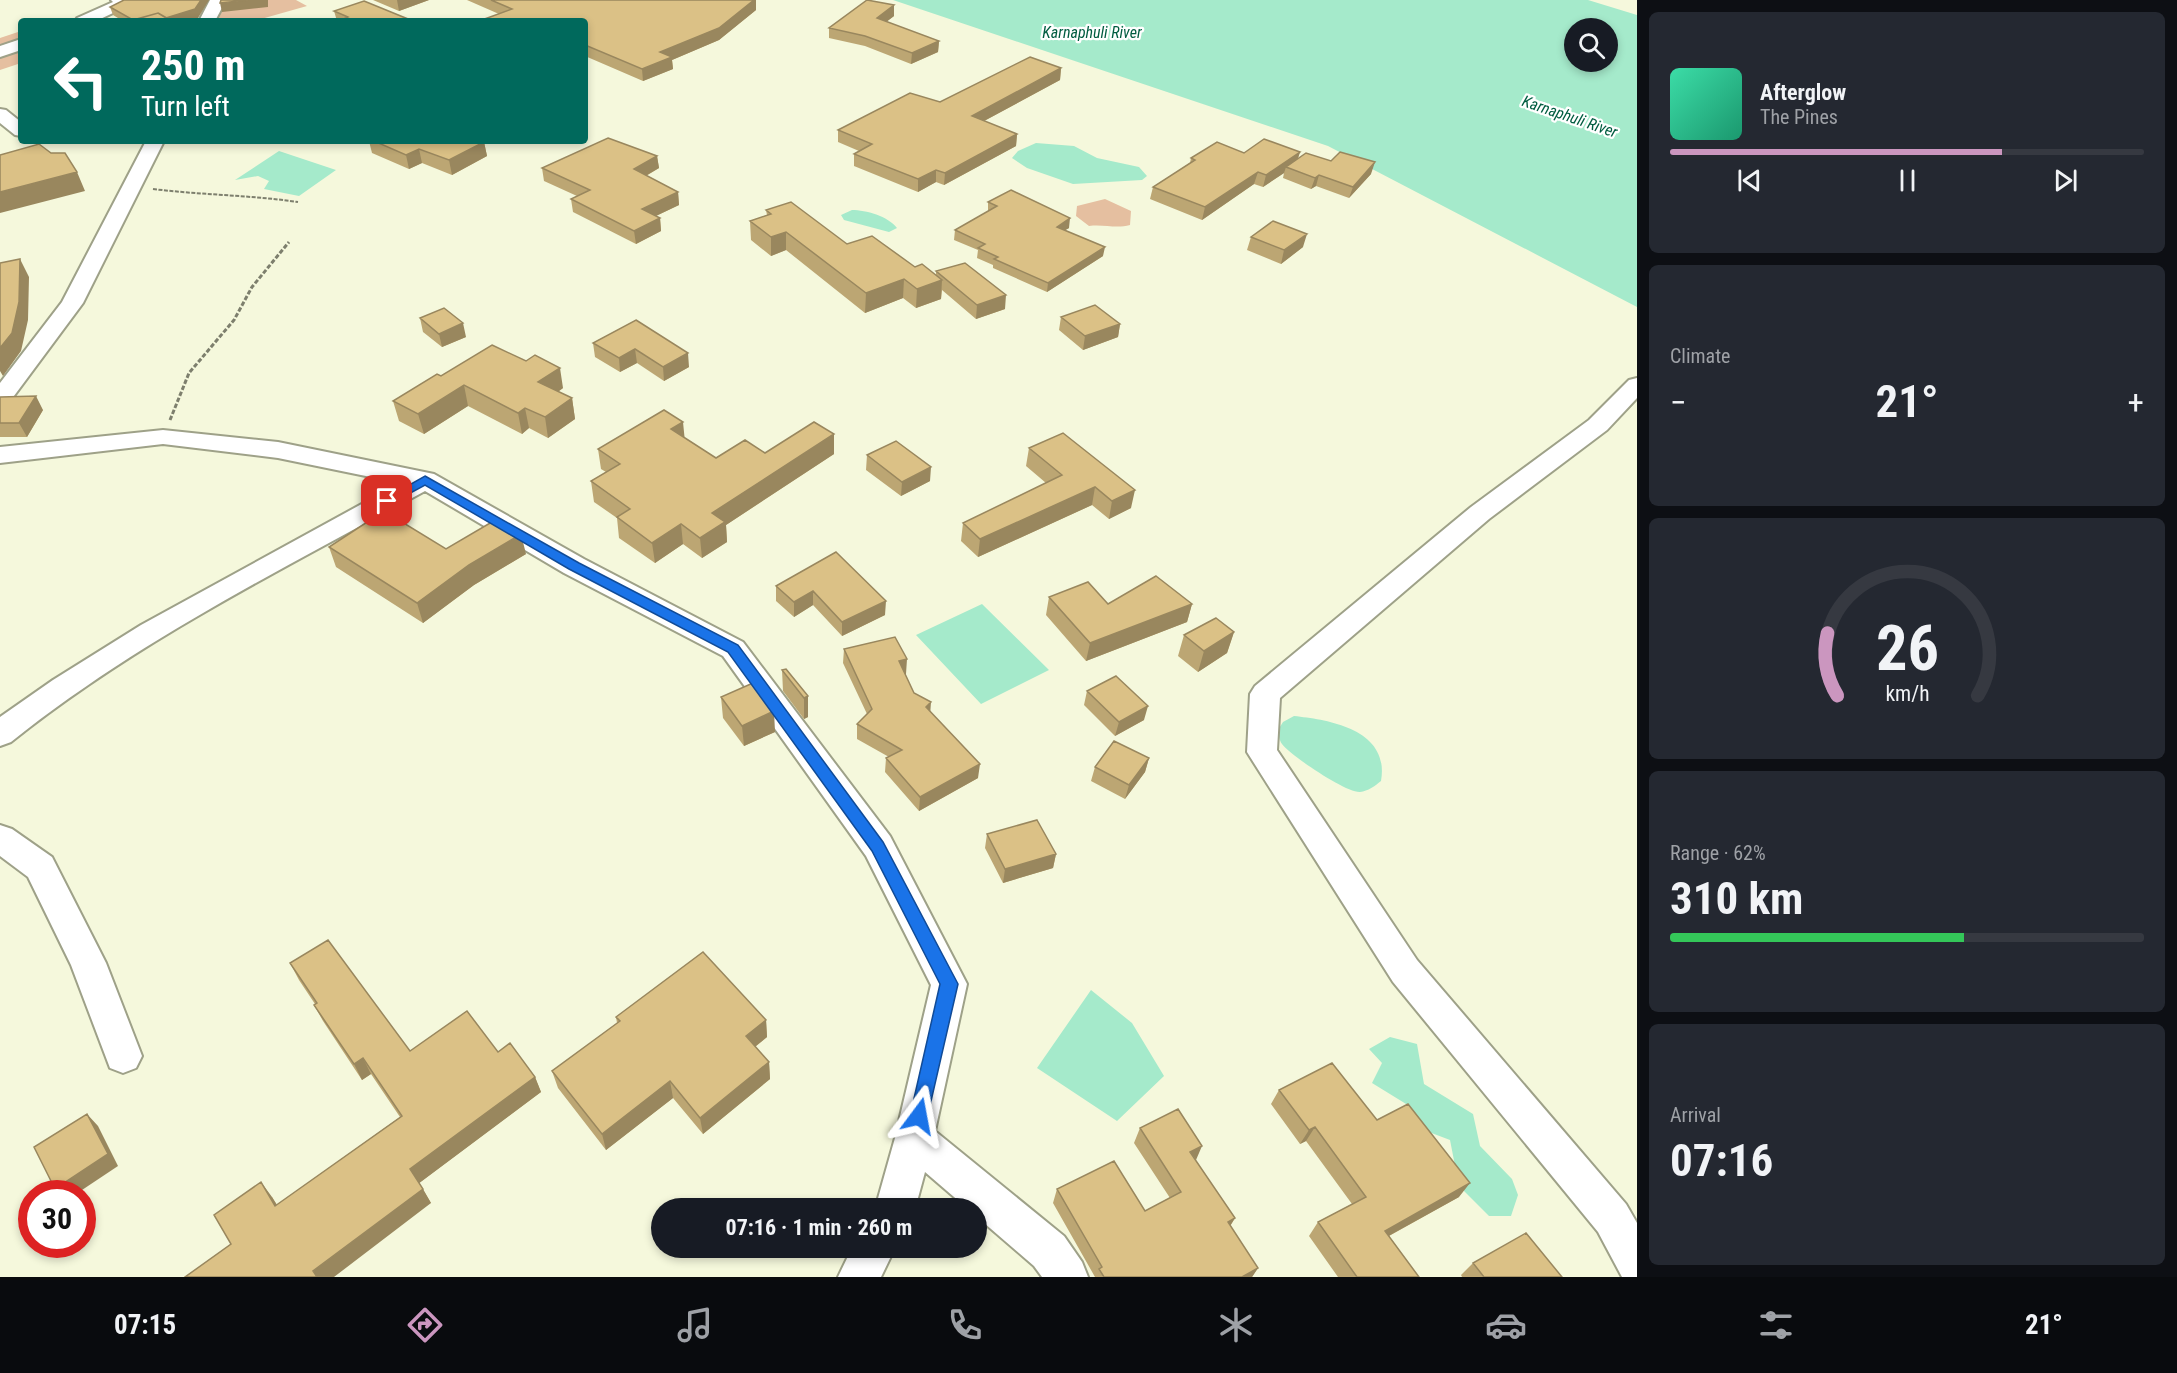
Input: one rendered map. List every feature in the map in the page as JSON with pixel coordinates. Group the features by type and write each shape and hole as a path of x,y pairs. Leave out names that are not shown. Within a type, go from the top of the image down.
{"street":[{"path":"90,18 123,3 119,0"},
{"path":"209,18 218,0"},
{"path":"0,52 18,45"},
{"path":"0,114 18,129"},
{"path":"0,399 72,303 153,144"},
{"path":"1637,385 1598,425 1480,513 1265,694 1262,752 1405,971 1612,1218 1637,1264"},
{"path":"0,455 163,437 278,450 425,480 574,566 733,648 878,846 949,984 898,1198"},
{"path":"0,735 37,704 131,644 229,586 425,480"},
{"path":"0,838 40,867 88,963 123,1056"},
{"path":"914,1138 1049,1251 1067,1277"},
{"path":"859,1277 869,1258"}],"path":[{"path":"131,186 198,195 266,197 298,202"},
{"path":"163,437 189,374 229,327 252,287 289,242"}],"shaded area":[{"path":"256,0 296,0 307,6 265,18 208,18 214,7"},
{"path":"18,32 18,64 0,70 0,38"},
{"path":"1105,199 1131,211 1130,225 1089,226 1076,216 1077,206"}],"water":[{"name":"Karnaphuli River","path":"893,0 1588,0 1637,15 1637,307 1328,146"},
{"path":"1036,143 1074,146 1097,158 1139,167 1147,176 1142,180 1073,184 1027,168 1012,158 1018,151"},
{"path":"279,151 336,170 299,196 264,189 269,181 258,176 235,180"},
{"path":"852,210 876,214 897,228 889,232 844,220 841,215"},
{"path":"982,604 1049,670 981,704 916,635"},
{"path":"1294,716 1340,725 1367,739 1376,750 1381,764 1381,781 1366,791 1353,791 1331,780 1296,756 1282,744 1278,730 1283,722"},
{"path":"1091,990 1132,1023 1164,1076 1117,1121 1037,1068"},
{"path":"1390,1037 1417,1044 1424,1084 1473,1114 1480,1146 1512,1179 1518,1195 1511,1216 1489,1216 1459,1186 1450,1140 1413,1126 1411,1107 1372,1083 1382,1063 1369,1049"}],"building":[{"path":"124,0 201,0 195,9 166,18 158,13 140,18 129,18 110,7"},
{"path":"221,0 248,0 220,3"},
{"path":"491,0 754,0 719,28 660,52 672,57 642,69 588,46 588,18 487,18 512,9"},
{"path":"867,0 894,5 877,18 939,41 912,53 865,36 829,28"},
{"path":"364,1 406,18 346,18 348,17 334,11"},
{"path":"158,13 167,18 140,18"},
{"path":"1030,57 1061,68 972,116 1017,134 945,173 936,170 918,179 854,154 872,144 838,130 910,93 940,102"},
{"path":"608,138 657,156 634,169 678,192 642,209 660,218 634,231 571,199 590,190 542,168"},
{"path":"1264,139 1300,152 1266,175 1258,172 1205,207 1153,187 1195,160 1191,158 1217,142 1244,153"},
{"path":"39,144 51,153 65,153 77,172 0,192 0,155"},
{"path":"381,144 480,144 449,160 419,149 406,155"},
{"path":"1340,152 1375,162 1353,187 1319,175 1315,178 1286,167 1306,153 1331,161"},
{"path":"1011,190 1070,218 1057,227 1105,247 1048,283 994,259 998,257 978,248 985,244 955,230 997,206 988,202"},
{"path":"791,202 847,244 872,236 915,267 922,264 942,280 917,289 904,279 866,293 786,232 771,237 750,221 771,214 766,210"},
{"path":"1273,221 1307,234 1284,250 1251,237"},
{"path":"20,259 19,302 12,333 0,348 0,263"},
{"path":"965,263 1006,295 977,305 936,271"},
{"path":"1095,305 1120,324 1085,336 1061,317"},
{"path":"444,308 463,323 439,334 420,318"},
{"path":"636,320 688,353 663,367 635,349 619,358 593,343"},
{"path":"492,345 526,361 535,355 560,368 538,382 572,398 545,417 525,408 518,413 464,385 418,414 393,401 437,374 441,376"},
{"path":"36,396 19,423 0,423 0,397"},
{"path":"664,410 683,422 671,429 716,458 745,440 765,453 814,422 834,434 712,513 725,522 700,538 681,524 652,543 617,517 630,509 591,481 620,464 598,449"},
{"path":"1063,433 1135,490 1112,501 1095,487 980,539 963,523 1062,475 1029,448"},
{"path":"896,441 931,467 902,482 867,455"},
{"path":"384,511 446,549 497,519 521,534 469,565 417,603 329,547"},
{"path":"836,552 886,601 842,622 813,591 794,602 776,586"},
{"path":"1156,576 1192,604 1090,643 1049,597 1088,582 1108,604"},
{"path":"1216,618 1234,632 1204,651 1184,635"},
{"path":"895,637 907,659 899,661 914,693 931,702 926,707 980,764 920,797 886,758 902,750 857,724 872,709 844,649"},
{"path":"786,669 808,696 804,698 782,670"},
{"path":"1116,676 1148,706 1119,722 1087,691"},
{"path":"753,683 774,711 742,726 721,697"},
{"path":"1114,741 1149,758 1129,785 1095,767"},
{"path":"1037,820 1056,854 1005,869 987,834"},
{"path":"328,940 410,1051 467,1011 498,1052 510,1043 535,1077 410,1169 423,1189 313,1271 317,1277 185,1277 231,1244 214,1215 261,1182 275,1206 402,1116 363,1058 354,1064 314,1005 317,1003 290,963"},
{"path":"703,952 766,1020 746,1036 769,1062 700,1118 670,1081 602,1134 552,1071 620,1021 616,1017"},
{"path":"1332,1063 1377,1120 1408,1104 1470,1183 1385,1231 1419,1277 1357,1277 1318,1222 1366,1197 1315,1127 1309,1130 1279,1090"},
{"path":"1178,1109 1202,1146 1190,1152 1235,1218 1228,1222 1258,1268 1242,1277 1104,1277 1099,1269 1102,1267 1057,1189 1114,1161 1145,1211 1181,1192 1140,1128"},
{"path":"87,1114 108,1154 69,1180 50,1180 34,1147"},
{"path":"1526,1233 1562,1277 1484,1277 1473,1263"}],"route":[{"path":"387,501 425,480 574,566 733,648 878,846 949,984 919,1116"}]}
